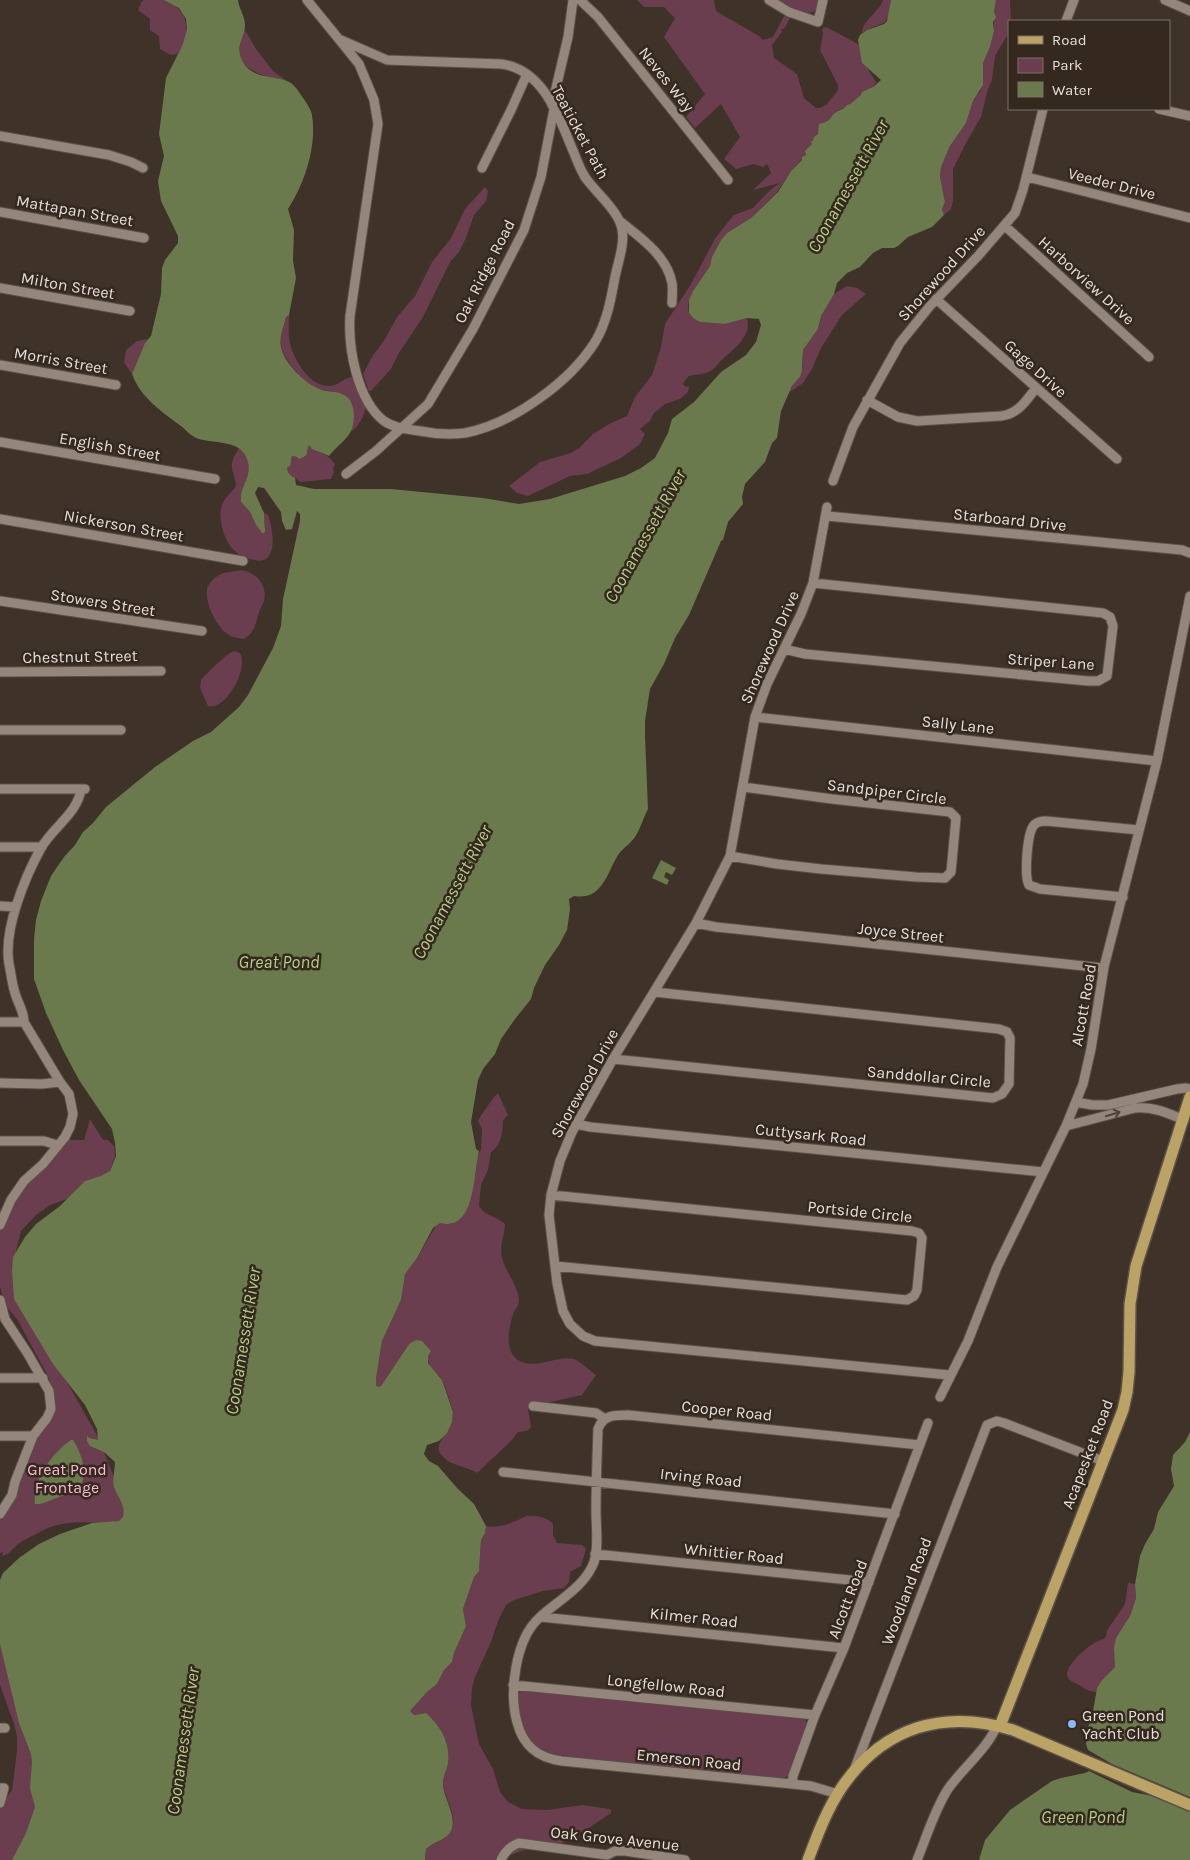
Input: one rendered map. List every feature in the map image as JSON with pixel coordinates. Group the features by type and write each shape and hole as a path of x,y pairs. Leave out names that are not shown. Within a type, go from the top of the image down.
{"main road":[{"name":"Acapesket Road","path":"998,1726 1123,1410 1127,1392 1131,1295 1136,1266 1190,1098"},
{"path":"808,1860 838,1794 852,1774 869,1757 901,1734 936,1723 960,1720 998,1726 1043,1742 1190,1805"}],"street":[{"name":"Teaticket Path","path":"307,0 359,64 374,100 378,124 350,316 351,343 356,371 362,389 369,403 383,420 402,428 449,434 463,433 504,420 524,408 569,375 591,347 603,325 611,297 622,239 620,222 583,174 553,107 539,86 517,68 501,64 386,60 339,39"},
{"name":"Oak Ridge Road","path":"346,474 428,404 473,329 524,230 541,177 553,107 568,38 573,0"},
{"name":"Neves Way","path":"580,0 598,17 728,180"},
{"path":"770,0 789,12 818,22 823,0"},
{"path":"1066,20 1074,0"},
{"path":"1165,0 1190,11"},
{"path":"482,168 511,110 526,74"},
{"name":"Shorewood Drive","path":"834,480 853,427 900,343 936,299 1005,226 1017,208 1027,176 1043,110"},
{"path":"1163,110 1190,116"},
{"path":"0,136 109,155 143,168"},
{"name":"Veeder Drive","path":"1027,176 1190,218"},
{"name":"Mattapan Street","path":"0,212 144,238"},
{"path":"620,222 653,250 666,268 672,284 672,303"},
{"name":"Harborview Drive","path":"1005,226 1149,357"},
{"name":"Milton Street","path":"0,288 130,311"},
{"name":"Gage Drive","path":"936,299 1116,459"},
{"name":"Morris Street","path":"0,365 116,385"},
{"path":"868,400 898,417 917,421 1001,416 1012,414 1018,410 1036,388"},
{"name":"English Street","path":"0,442 215,479"},
{"name":"Shorewood Drive","path":"827,512 814,583 767,684 755,718 730,856 696,923 613,1059 577,1124 564,1151 551,1195 549,1227 563,1311 570,1324 583,1336 595,1341 949,1375"},
{"name":"Starboard Drive","path":"827,512 1182,550 1190,553"},
{"name":"Nickerson Street","path":"0,519 243,561"},
{"name":"Striper Lane","path":"784,649 805,654 1093,682 1102,680 1108,671 1113,626 1110,617 1103,613 814,583"},
{"name":"Alcott Road","path":"940,1397 949,1375 968,1341 997,1267 1066,1126 1083,1084 1103,968 1157,761 1190,596"},
{"name":"Stowers Street","path":"0,601 202,632"},
{"name":"Chestnut Street","path":"0,672 161,671"},
{"name":"Sally Lane","path":"755,718 1157,761"},
{"path":"0,730 121,730"},
{"name":"Sandpiper Circle","path":"730,856 786,865 916,877 945,878 951,872 956,818 950,812 743,787"},
{"path":"0,789 84,789 77,804 42,847 32,867 16,907 4,964 24,1014 24,1022 69,1094 72,1114 70,1127 65,1137 43,1164 28,1176 11,1200 0,1225"},
{"path":"1123,896 1040,889 1029,885 1026,876 1030,834 1037,822 1046,820 1139,830"},
{"path":"0,847 42,847"},
{"path":"0,906 16,907"},
{"name":"Joyce Street","path":"696,923 716,928 1103,968"},
{"name":"Sanddollar Circle","path":"613,1059 993,1098 1002,1094 1009,1084 1010,1038 1007,1032 999,1028 654,992"},
{"path":"0,1022 24,1022"},
{"path":"0,1083 42,1084 60,1082"},
{"path":"1076,1102 1108,1105 1177,1089 1190,1089"},
{"path":"1066,1126 1143,1107 1184,1120"},
{"name":"Cuttysark Road","path":"577,1124 590,1127 1043,1172"},
{"path":"0,1141 44,1141 57,1145"},
{"name":"Portside Circle","path":"551,1195 912,1231 919,1233 922,1238 917,1290 914,1296 907,1300 555,1266"},
{"path":"0,1200 11,1200"},
{"path":"0,1300 3,1318 43,1378 49,1391 51,1409 47,1418 33,1436 12,1496 0,1514"},
{"path":"0,1378 43,1378"},
{"name":"Cooper Road","path":"533,1406 596,1413 605,1419 611,1415 628,1415 920,1445"},
{"path":"513,1685 516,1665 531,1628 541,1616 565,1598 584,1578 593,1563 595,1554 598,1429 601,1422 605,1419"},
{"name":"Woodland Road","path":"852,1774 987,1425 994,1422 1004,1423 1103,1461"},
{"name":"Alcott Road","path":"792,1784 793,1776 815,1716 844,1648 928,1423"},
{"path":"0,1436 33,1436"},
{"name":"Irving Road","path":"503,1472 895,1514"},
{"path":"0,1496 12,1496"},
{"name":"Whittier Road","path":"595,1554 869,1582"},
{"name":"Kilmer Road","path":"541,1616 844,1648"},
{"name":"Longfellow Road","path":"513,1685 815,1716"},
{"name":"Emerson Road","path":"513,1685 514,1707 519,1729 527,1744 538,1754 551,1760 811,1786 838,1794"},
{"path":"917,1860 936,1811 947,1791 991,1738 998,1726"},
{"path":"0,1803 2,1788"},
{"name":"Oak Grove Avenue","path":"501,1860 511,1845 519,1843 605,1858 615,1851 625,1851 685,1860"}],"green space":[{"path":"165,0 173,4 184,16 187,31 182,47 177,54 171,55 160,49 159,36 150,30 150,19 138,10 142,1"},
{"path":"637,0 714,0 716,11 763,40 773,37 784,16 790,18 772,45 774,58 797,74 804,98 816,108 827,104 838,90 838,85 820,50 822,29 826,27 858,44 866,66 876,82 873,87 844,109 836,111 831,119 825,123 806,155 791,171 777,192 751,218 727,233 712,257 710,266 693,291 689,300 689,313 700,322 725,324 747,318 748,324 745,336 737,346 709,372 689,376 683,383 684,386 689,387 688,392 680,399 665,404 654,413 650,421 640,429 645,434 640,444 621,458 587,474 570,476 528,496 517,493 509,486 540,462 571,453 593,434 627,416 635,397 652,375 661,347 665,324 691,284 716,237 734,215 753,208 770,190 780,183 753,190 771,173 767,164 763,167 754,164 736,169 724,159 740,137 721,104 695,128 686,117 705,94 664,37 675,18 664,7 644,7"},
{"path":"775,0 820,0 816,10 806,14 790,9"},
{"path":"883,0 891,0 886,20 862,33 867,21"},
{"path":"996,0 1010,0 1011,20 1008,20 1008,34 995,56 992,80 981,117 953,169 953,201 951,209 944,215 942,209 945,202 940,177 941,167 950,146 966,123 973,101 981,90 983,63 994,31"},
{"path":"245,30 256,49 273,71 287,81 266,76 248,68 240,53 240,43"},
{"path":"485,187 488,191 486,201 474,215 459,252 450,262 423,317 399,353 391,369 369,391 363,374 372,357 397,317 415,296 432,262 451,238 465,209"},
{"path":"847,286 857,288 866,294 842,315 821,348 812,369 803,383 790,392 792,386 800,377 803,365 803,350 818,329 826,306 834,294"},
{"path":"289,315 289,336 292,350 299,364 309,377 315,382 329,386 354,377 366,406 361,421 350,432 352,407 350,402 341,395 309,384 294,370 283,353 281,336 286,317"},
{"path":"148,339 132,374 124,362 126,350 137,341"},
{"path":"309,444 314,450 328,457 335,464 331,479 301,482 287,473 292,456 297,457"},
{"path":"239,448 246,454 249,461 248,474 241,495 241,502 250,512 255,523 265,528 264,513 268,515 271,525 272,550 266,559 258,561 244,557 235,551 225,537 222,528 221,508 236,486 232,464"},
{"path":"241,570 251,573 260,580 265,595 254,629 244,639 231,636 220,627 210,609 207,596 208,586 211,581 219,575"},
{"path":"234,651 240,653 242,660 239,678 222,702 215,706 208,706 200,688 201,680 222,659"},
{"path":"498,1093 508,1115 503,1120 499,1142 491,1152 488,1170 481,1185 479,1206 484,1212 505,1224 501,1249 502,1258 517,1290 519,1300 510,1328 510,1349 518,1360 525,1363 537,1364 568,1358 574,1359 596,1375 582,1395 532,1406 528,1409 530,1429 518,1432 477,1473 448,1461 440,1453 439,1444 451,1423 453,1411 443,1382 429,1363 428,1356 409,1344 378,1388 376,1379 382,1341 401,1300 404,1274 417,1258 437,1224 454,1223 467,1208 472,1190 475,1164 481,1150 482,1129 478,1121"},
{"name":"Great Pond Frontage","path":"90,1119 103,1140 108,1140 114,1146 115,1156 110,1171 78,1195 50,1205 36,1215 21,1231 16,1251 62,1373 99,1439 130,1519 109,1523 75,1522 61,1524 41,1531 21,1542 2,1556 3,1551 0,1554 0,1512 44,1421 52,1397 49,1378 17,1319 5,1305 0,1287 0,1223 12,1198 62,1140 84,1140"},
{"path":"526,1516 541,1517 553,1524 553,1535 557,1543 582,1545 586,1549 581,1566 570,1572 569,1582 564,1588 543,1591 514,1600 506,1605 472,1688 471,1705 479,1744 493,1769 500,1792 508,1802 522,1809 547,1810 583,1805 609,1809 611,1813 581,1833 541,1851 524,1850 498,1860 425,1860 426,1849 447,1836 453,1825 452,1813 443,1782 449,1757 444,1736 431,1718 426,1713 414,1715 410,1711 437,1684 444,1670 452,1662 466,1626 463,1609 474,1577 479,1570 481,1540 486,1526 502,1526"},
{"path":"1128,1583 1135,1584 1136,1598 1130,1616 1115,1643 1115,1667 1102,1680 1096,1692 1089,1690 1070,1680 1067,1675 1068,1671 1082,1652 1105,1638 1108,1629 1125,1604"},
{"path":"0,1638 34,1745 36,1811 21,1860 0,1860 0,1807 12,1790 17,1736 0,1685"},
{"path":"524,1689 804,1718 808,1725 789,1776 781,1779 553,1757 532,1746 519,1721 517,1694"}],"water":[{"name":"Great Pond","path":"164,0 238,0 245,22 245,30 240,47 243,62 257,74 281,79 292,84 306,102 312,115 313,139 308,164 300,188 288,209 294,230 293,261 296,278 289,315 286,317 281,335 281,347 286,360 309,383 322,390 339,393 348,398 353,407 354,418 350,433 329,456 312,449 309,445 305,456 299,459 292,456 288,472 295,478 296,485 314,489 391,489 483,498 519,504 550,499 625,476 641,468 655,458 668,433 672,419 694,402 721,372 746,355 756,342 761,325 759,319 747,318 725,324 700,322 689,313 689,300 710,266 712,257 721,240 727,233 751,218 778,192 791,171 802,160 802,157 806,155 805,151 818,134 819,124 829,120 836,112 861,95 862,92 873,87 881,80 862,63 858,40 860,35 867,30 884,24 887,21 891,0 996,0 994,12 996,17 993,22 994,31 983,63 983,85 973,101 966,123 950,146 941,167 940,177 945,202 942,209 944,215 932,227 908,237 894,248 882,248 873,253 860,267 847,273 837,283 834,294 821,316 818,329 803,350 800,377 792,386 781,411 777,438 772,443 765,462 745,484 742,497 743,504 728,522 723,540 689,615 675,638 664,664 650,689 645,721 648,809 635,837 618,855 607,877 597,890 591,894 574,896 569,899 570,909 567,930 545,965 531,999 501,1039 495,1054 483,1069 478,1080 471,1122 476,1149 479,1151 474,1186 467,1210 460,1219 452,1223 440,1223 433,1228 417,1258 405,1274 401,1300 382,1341 376,1379 378,1387 381,1386 409,1344 416,1340 422,1341 431,1351 428,1356 428,1363 442,1380 453,1412 452,1422 447,1433 439,1441 427,1445 424,1454 474,1504 486,1526 481,1540 479,1571 474,1577 463,1609 466,1626 452,1662 444,1670 437,1684 410,1711 414,1715 426,1713 431,1718 444,1736 449,1757 443,1780 443,1788 453,1819 453,1825 447,1836 426,1849 425,1860 12,1860 26,1833 35,1807 30,1788 31,1754 19,1723 0,1644 0,1580 3,1573 19,1558 39,1544 60,1534 92,1523 119,1521 124,1513 123,1505 113,1484 115,1462 104,1452 90,1446 87,1436 98,1440 97,1429 85,1405 53,1364 14,1299 13,1257 25,1237 36,1224 60,1206 85,1181 110,1171 116,1156 112,1129 79,1080 63,1050 46,1013 34,979 36,920 51,876 83,832 106,807 155,767 193,741 211,732 239,707 248,695 273,648 281,626 283,599 300,521 300,514 297,511 292,529 286,530 281,512 264,488 258,487 255,493 264,513 265,531 262,533 250,512 241,502 249,467 245,454 234,446 196,438 146,397 132,374 145,343 151,336 161,294 162,268 165,260 178,243 178,236 161,201 158,181 164,156 159,134 166,78 183,44 187,29 186,19 179,8"},
{"path":"661,860 676,868 672,875 666,872 664,877 669,880 667,885 652,878"},
{"name":"Green Pond","path":"1190,1432 1190,1797 1112,1764 1088,1750 1086,1744 1087,1730 1092,1717 1097,1688 1115,1667 1114,1648 1116,1638 1130,1616 1136,1598 1135,1584 1140,1556 1154,1529 1158,1512 1174,1486 1171,1469 1173,1455 1185,1442"},
{"path":"71,1440 76,1444 83,1462 84,1474 81,1484 66,1494 43,1503 35,1504 37,1486 45,1468 57,1452"},
{"name":"Green Pond","path":"1089,1771 1132,1792 1190,1803 1190,1860 979,1860 985,1840 1010,1810 1052,1781"}],"place":[{"name":"Green Pond Yacht Club","path":"1072,1724"}],"water label":[{"name":"Coonamessett River","path":"848,186"},
{"name":"Coonamessett River","path":"645,536"},
{"name":"Coonamessett River","path":"452,892"},
{"name":"Coonamessett River","path":"243,1341"},
{"name":"Coonamessett River","path":"183,1741"}]}
